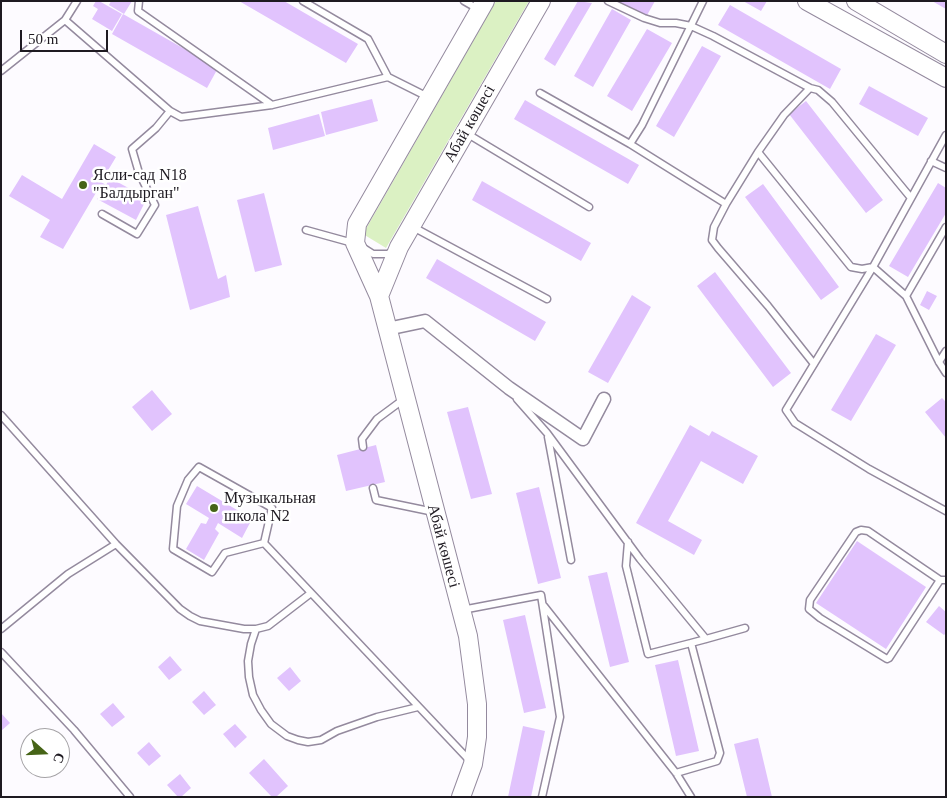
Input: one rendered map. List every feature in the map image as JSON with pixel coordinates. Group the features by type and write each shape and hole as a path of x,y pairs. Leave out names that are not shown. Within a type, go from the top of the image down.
{"street":[{"name":"Абай көшесі","path":"379,296 398,247 412,226 541,1"},
{"path":"807,1 946,78"},
{"path":"856,1 946,54"},
{"path":"355,243 357,224 482,6"},
{"name":"Абай көшесі","path":"355,243 379,296 468,636 477,704 477,737 473,764 461,797"},
{"path":"387,329 425,321 509,388 583,439 604,399"}],"lane":[{"path":"1,71 65,20 77,1"},
{"path":"139,1 138,11 272,105"},
{"path":"303,1 368,39 388,77 429,98"},
{"path":"464,1 482,6"},
{"path":"608,1 644,18 660,23 676,23 691,26 810,88 818,90 832,102 911,198"},
{"path":"630,144 642,125 703,1"},
{"path":"65,20 170,111 181,117 272,105 388,77"},
{"path":"810,88 784,115 758,152 726,204 714,227 712,240 814,364"},
{"path":"540,94 630,144 726,204"},
{"path":"102,214 137,234 154,205 139,173 132,149 156,128 170,111"},
{"path":"465,132 589,207"},
{"path":"946,135 873,267 786,410 795,423 869,469 946,511"},
{"path":"758,152 852,267 862,270 873,267"},
{"path":"931,161 946,168"},
{"path":"412,226 547,299"},
{"path":"906,296 946,227"},
{"path":"306,230 355,243 373,254 388,254 398,247"},
{"path":"873,267 906,296 946,373"},
{"path":"939,362 946,351"},
{"path":"509,388 548,433 628,542 706,639"},
{"path":"363,447 362,439 377,419 405,398"},
{"path":"1,415 116,544 180,609 190,616 200,621 244,629 256,629 268,626 311,593"},
{"path":"548,433 571,560"},
{"path":"199,467 272,508 264,543 225,553 212,572 173,549 177,506 188,480 199,467"},
{"path":"373,488 376,500 435,512"},
{"path":"861,530 868,531 943,580 887,659 820,618 809,609 810,600 856,532 861,530"},
{"path":"628,542 626,566 648,654 745,628"},
{"path":"264,543 473,764"},
{"path":"1,629 68,574 116,544"},
{"path":"460,610 541,595 560,717 542,797"},
{"path":"543,605 676,773 691,797"},
{"path":"256,629 248,661 253,695 271,724 287,736 308,742 321,740 337,731 377,717 418,707"},
{"path":"676,773 717,761 720,753 691,643"},
{"path":"1,652 74,730 130,797"}],"green space":[{"path":"496,1 529,1 386,248 363,234"}],"building":[{"path":"96,1 122,14 112,31 92,19 98,9 93,6"},
{"path":"111,1 132,1 124,14 109,5"},
{"path":"239,1 284,1 358,44 346,63"},
{"path":"578,1 592,3 555,66 544,59"},
{"path":"617,1 655,1 646,17"},
{"path":"743,1 767,1 761,11"},
{"path":"932,1 946,1 946,9"},
{"path":"730,5 841,69 830,89 718,25"},
{"path":"612,9 631,20 593,87 574,76"},
{"path":"123,14 218,68 207,88 112,34"},
{"path":"647,29 672,43 632,111 607,96"},
{"path":"702,46 721,56 674,137 656,126"},
{"path":"869,86 928,118 918,136 859,104"},
{"path":"372,99 378,121 326,135 321,112"},
{"path":"525,100 639,165 628,184 514,119"},
{"path":"806,101 883,200 866,213 789,114"},
{"path":"319,114 325,136 273,150 268,128"},
{"path":"94,144 116,157 101,182 106,185 110,178 147,198 136,220 97,199 101,193 97,191 63,249 40,237 50,220 9,196 22,175 62,199"},
{"path":"482,181 591,243 581,261 472,200"},
{"path":"938,183 946,188 946,213 908,277 889,266"},
{"path":"763,184 839,287 821,300 745,197"},
{"path":"264,193 282,265 255,272 237,200"},
{"path":"198,206 218,279 226,275 230,297 190,310 166,215"},
{"path":"437,259 546,322 535,341 426,278"},
{"path":"715,272 791,373 773,387 697,286"},
{"path":"927,291 937,296 929,310 920,305"},
{"path":"632,295 651,307 608,383 588,372"},
{"path":"876,334 896,345 851,421 831,410"},
{"path":"152,390 172,414 152,431 132,407"},
{"path":"942,398 946,402 946,438 925,412"},
{"path":"468,407 492,494 471,499 447,412"},
{"path":"690,425 709,436 712,431 758,456 743,484 701,461 668,521 702,540 694,555 636,523"},
{"path":"376,445 385,482 346,491 337,455"},
{"path":"197,486 252,519 242,538 218,523 215,529 219,533 204,560 186,549 201,523 206,524 209,518 186,504"},
{"path":"539,487 561,578 538,584 516,493"},
{"path":"857,541 926,587 886,649 816,603"},
{"path":"607,572 629,662 610,667 588,576"},
{"path":"939,606 946,612 946,633 944,635 926,622"},
{"path":"525,615 546,708 524,713 503,620"},
{"path":"170,656 182,670 169,680 158,667"},
{"path":"678,660 699,751 676,756 655,665"},
{"path":"290,667 301,681 289,691 277,678"},
{"path":"204,691 216,705 204,715 192,702"},
{"path":"113,703 125,717 112,727 100,714"},
{"path":"1,713 10,723 1,731"},
{"path":"235,724 247,737 235,748 223,734"},
{"path":"523,726 545,731 531,797 508,797"},
{"path":"758,738 772,797 747,797 734,744"},
{"path":"149,742 161,756 149,766 137,753"},
{"path":"264,759 288,786 276,797 272,797 249,773"},
{"path":"180,774 191,788 181,797 178,797 167,785"}],"place":[{"name":"Ясли-сад N18 \"Балдырган\"","path":"83,185"},
{"name":"Музыкальная школа N2","path":"214,508"}]}
